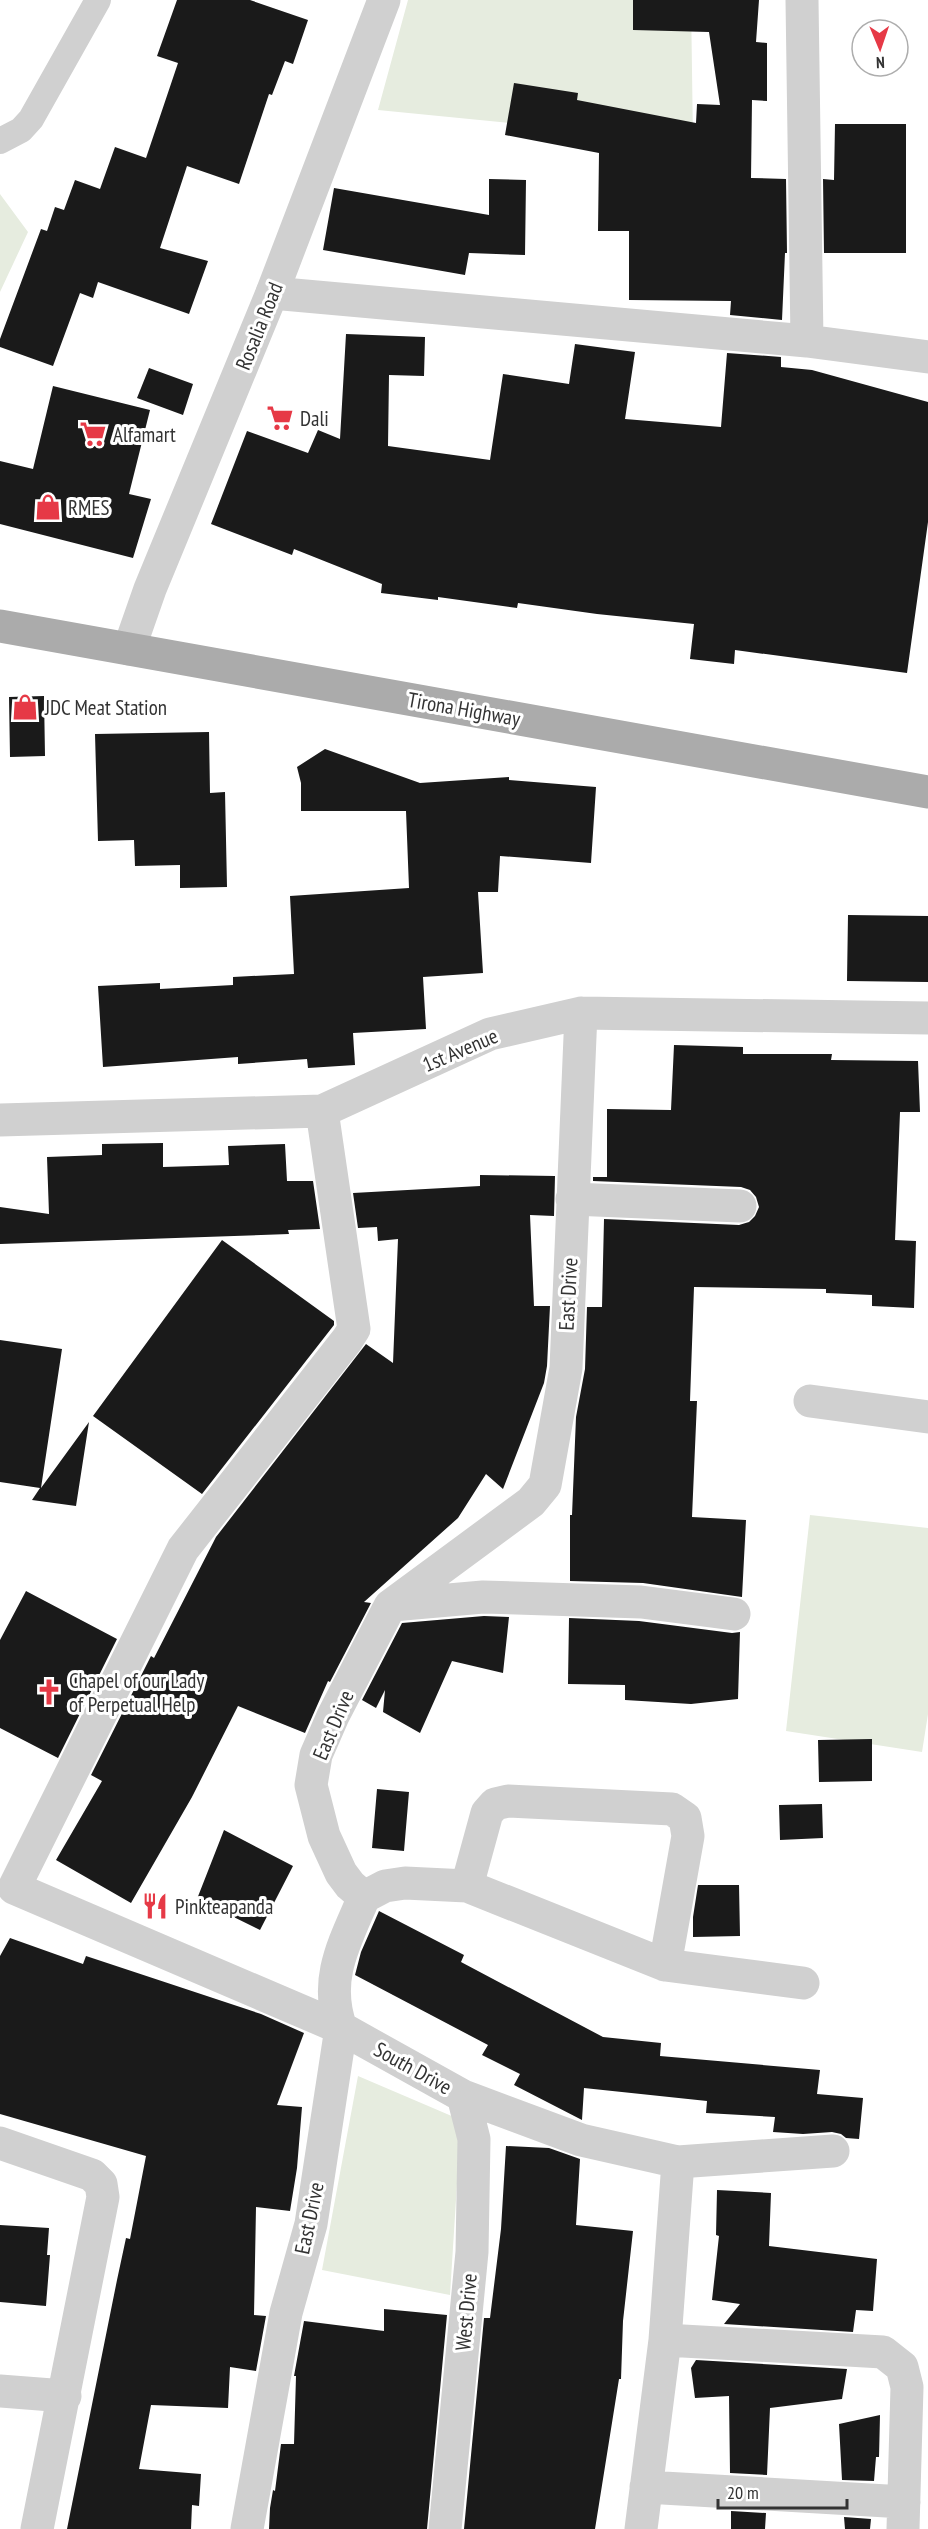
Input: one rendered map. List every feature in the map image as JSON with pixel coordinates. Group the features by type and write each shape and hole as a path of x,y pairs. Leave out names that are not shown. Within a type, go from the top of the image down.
{"main road":[{"name":"Tirona Highway","path":"0,626 928,792"}],"street":[{"name":"Rosalia Road","path":"129,649 150,589 272,293 384,0"},
{"path":"802,0 807,341"},
{"path":"272,293 807,341 928,357"},
{"name":"1st Avenue","path":"0,1120 322,1111 490,1034 581,1013 928,1018"},
{"name":"East Drive","path":"247,2529 286,2313 311,2224 341,2028 335,2012 333,1993 337,1961 364,1897 345,1879 324,1836 311,1785 316,1755 333,1716 390,1606 531,1502 545,1485 566,1368 581,1013"},
{"path":"7,1889 183,1549 354,1329 322,1111"},
{"path":"572,1199 740,1206"},
{"path":"810,1401 928,1417"},
{"path":"390,1606 483,1597 641,1602 734,1614"},
{"path":"467,1886 486,1813 495,1804 508,1801 672,1809 685,1818 688,1836 665,1965"},
{"path":"364,1897 385,1886 405,1883 467,1886 665,1965 803,1983"},
{"name":"South Drive","path":"7,1889 341,2028 463,2096 581,2140 678,2162 833,2151"},
{"name":"West Drive","path":"445,2529 472,2252 474,2139 463,2096"},
{"path":"0,2143 92,2175 101,2184 103,2197 37,2529"},
{"path":"641,2529 664,2340 678,2162"},
{"path":"646,2487 903,2515 907,2387 902,2367 883,2352 664,2340"},
{"path":"0,2391 65,2396"}],"lane":[{"path":"0,141 21,130 31,119 98,0"}],"shaded area":[{"path":"408,0 691,0 693,141 378,110"},
{"path":"0,194 28,232 0,292"},
{"path":"810,1515 928,1528 928,1714 922,1752 786,1731"},
{"path":"358,2076 461,2120 450,2295 322,2270"}],"building":[{"path":"177,0 250,0 308,20 293,64 285,61 272,95 269,94 239,184 187,166 160,248 208,261 189,314 98,282 93,298 80,293 53,366 0,347 0,339 41,229 47,231 55,207 64,210 75,180 100,189 115,147 146,158 178,63 157,56"},
{"path":"633,0 759,0 756,42 767,43 767,101 752,100 751,178 786,179 787,253 785,253 782,320 730,315 731,301 629,300 629,231 598,231 599,153 505,135 514,83 578,93 577,100 696,123 697,104 720,105 709,32 633,30"},
{"path":"835,124 906,124 906,253 824,253 823,179 834,180"},
{"path":"489,179 526,180 525,255 469,253 465,275 323,250 334,188 489,215"},
{"path":"346,334 425,337 424,376 389,375 388,446 490,460 503,374 569,384 575,344 635,352 625,419 721,427 727,353 781,357 781,367 812,370 928,402 928,522 907,673 735,650 734,664 690,659 694,624 518,603 517,608 438,597 438,600 381,593 382,584 294,549 292,555 211,524 247,431 308,453 318,430 340,439"},
{"path":"149,368 193,384 183,415 137,398"},
{"path":"53,386 150,410 129,494 151,499 133,558 0,524 0,461 33,469"},
{"path":"44,696 45,756 10,757 9,697"},
{"path":"209,732 210,793 225,792 227,887 180,888 180,865 135,866 134,840 98,841 95,734"},
{"path":"325,749 420,783 509,777 509,780 596,787 591,863 500,856 498,892 478,892 483,973 423,977 426,1029 353,1033 355,1065 308,1068 307,1059 238,1064 238,1057 103,1067 98,986 160,983 160,989 233,985 233,977 294,974 290,896 409,888 406,811 301,811 301,783 297,767"},
{"path":"848,915 928,916 928,982 847,981"},
{"path":"674,1045 743,1047 743,1054 832,1054 831,1060 918,1061 920,1112 900,1112 895,1240 916,1241 914,1308 872,1306 872,1295 826,1293 826,1289 694,1287 690,1401 697,1401 692,1517 746,1520 742,1597 643,1583 570,1581 570,1515 572,1515 576,1417 585,1369 587,1307 602,1307 604,1219 739,1225 749,1222 759,1207 756,1197 750,1190 741,1187 593,1181 593,1177 607,1177 607,1109 671,1110"},
{"path":"163,1143 163,1167 229,1165 228,1146 285,1144 287,1181 313,1181 320,1229 288,1230 289,1234 0,1244 0,1207 49,1214 47,1157 102,1155 102,1144"},
{"path":"480,1175 555,1176 554,1216 530,1215 534,1306 550,1306 547,1366 544,1383 503,1489 486,1474 458,1518 364,1602 371,1603 330,1682 328,1681 305,1733 238,1706 192,1797 131,1903 56,1860 102,1781 91,1775 151,1656 154,1658 216,1537 366,1344 393,1363 398,1239 378,1241 377,1227 358,1228 353,1193 480,1186"},
{"path":"222,1240 334,1321 334,1325 202,1494 93,1416"},
{"path":"0,1340 62,1349 41,1488 89,1422 76,1506 32,1500 40,1488 0,1482"},
{"path":"26,1591 117,1639 58,1758 0,1728 0,1640"},
{"path":"484,1616 509,1617 503,1673 452,1661 420,1733 383,1712 385,1690 376,1708 362,1700 402,1623"},
{"path":"569,1618 639,1621 732,1633 740,1632 738,1699 691,1704 625,1700 625,1685 568,1684"},
{"path":"872,1739 872,1781 819,1782 818,1740"},
{"path":"377,1789 409,1792 404,1851 372,1848"},
{"path":"822,1804 823,1838 780,1840 779,1805"},
{"path":"224,1830 293,1866 260,1930 197,1899"},
{"path":"698,1885 739,1885 740,1936 693,1937 693,1917"},
{"path":"379,1911 464,1955 461,1962 603,2037 661,2043 660,2056 820,2070 817,2094 863,2098 859,2139 846,2138 832,2132 803,2134 773,2132 775,2117 706,2113 707,2101 584,2088 582,2120 514,2085 520,2074 482,2055 488,2045 355,1975 361,1952"},
{"path":"10,1938 83,1964 86,1956 261,2014 304,2033 277,2105 302,2107 297,2168 290,2211 256,2207 254,2315 266,2316 256,2371 230,2367 228,2408 151,2405 139,2469 201,2474 199,2506 192,2505 191,2529 67,2529 117,2280 126,2238 130,2239 146,2156 0,2114 0,1956"},
{"path":"506,2146 549,2148 580,2159 576,2225 633,2231 623,2321 621,2379 619,2379 595,2529 464,2529 484,2318 490,2318 501,2229"},
{"path":"717,2190 771,2193 769,2246 877,2259 873,2311 856,2310 853,2332 724,2324 740,2304 712,2300 719,2236 716,2235"},
{"path":"0,2225 49,2228 47,2255 50,2255 46,2306 0,2302"},
{"path":"384,2309 447,2315 427,2529 269,2529 270,2508 273,2490 275,2491 281,2444 294,2444 296,2376 294,2376 304,2321 384,2331"},
{"path":"696,2360 847,2369 842,2399 770,2408 767,2475 730,2473 729,2396 695,2398 691,2368"},
{"path":"880,2415 879,2457 876,2457 874,2481 842,2480 839,2424"},
{"path":"731,2511 766,2513 765,2529 731,2529"},
{"path":"844,2517 871,2519 870,2529 845,2529"}],"place":[{"name":"Dali","path":"280,418"},
{"name":"Alfamart","path":"93,434"},
{"name":"RMES","path":"48,507"},
{"name":"JDC Meat Station","path":"25,707"},
{"name":"Chapel of our Lady of Perpetual Help","path":"49,1692"},
{"name":"Pinkteapanda","path":"155,1906"}]}
